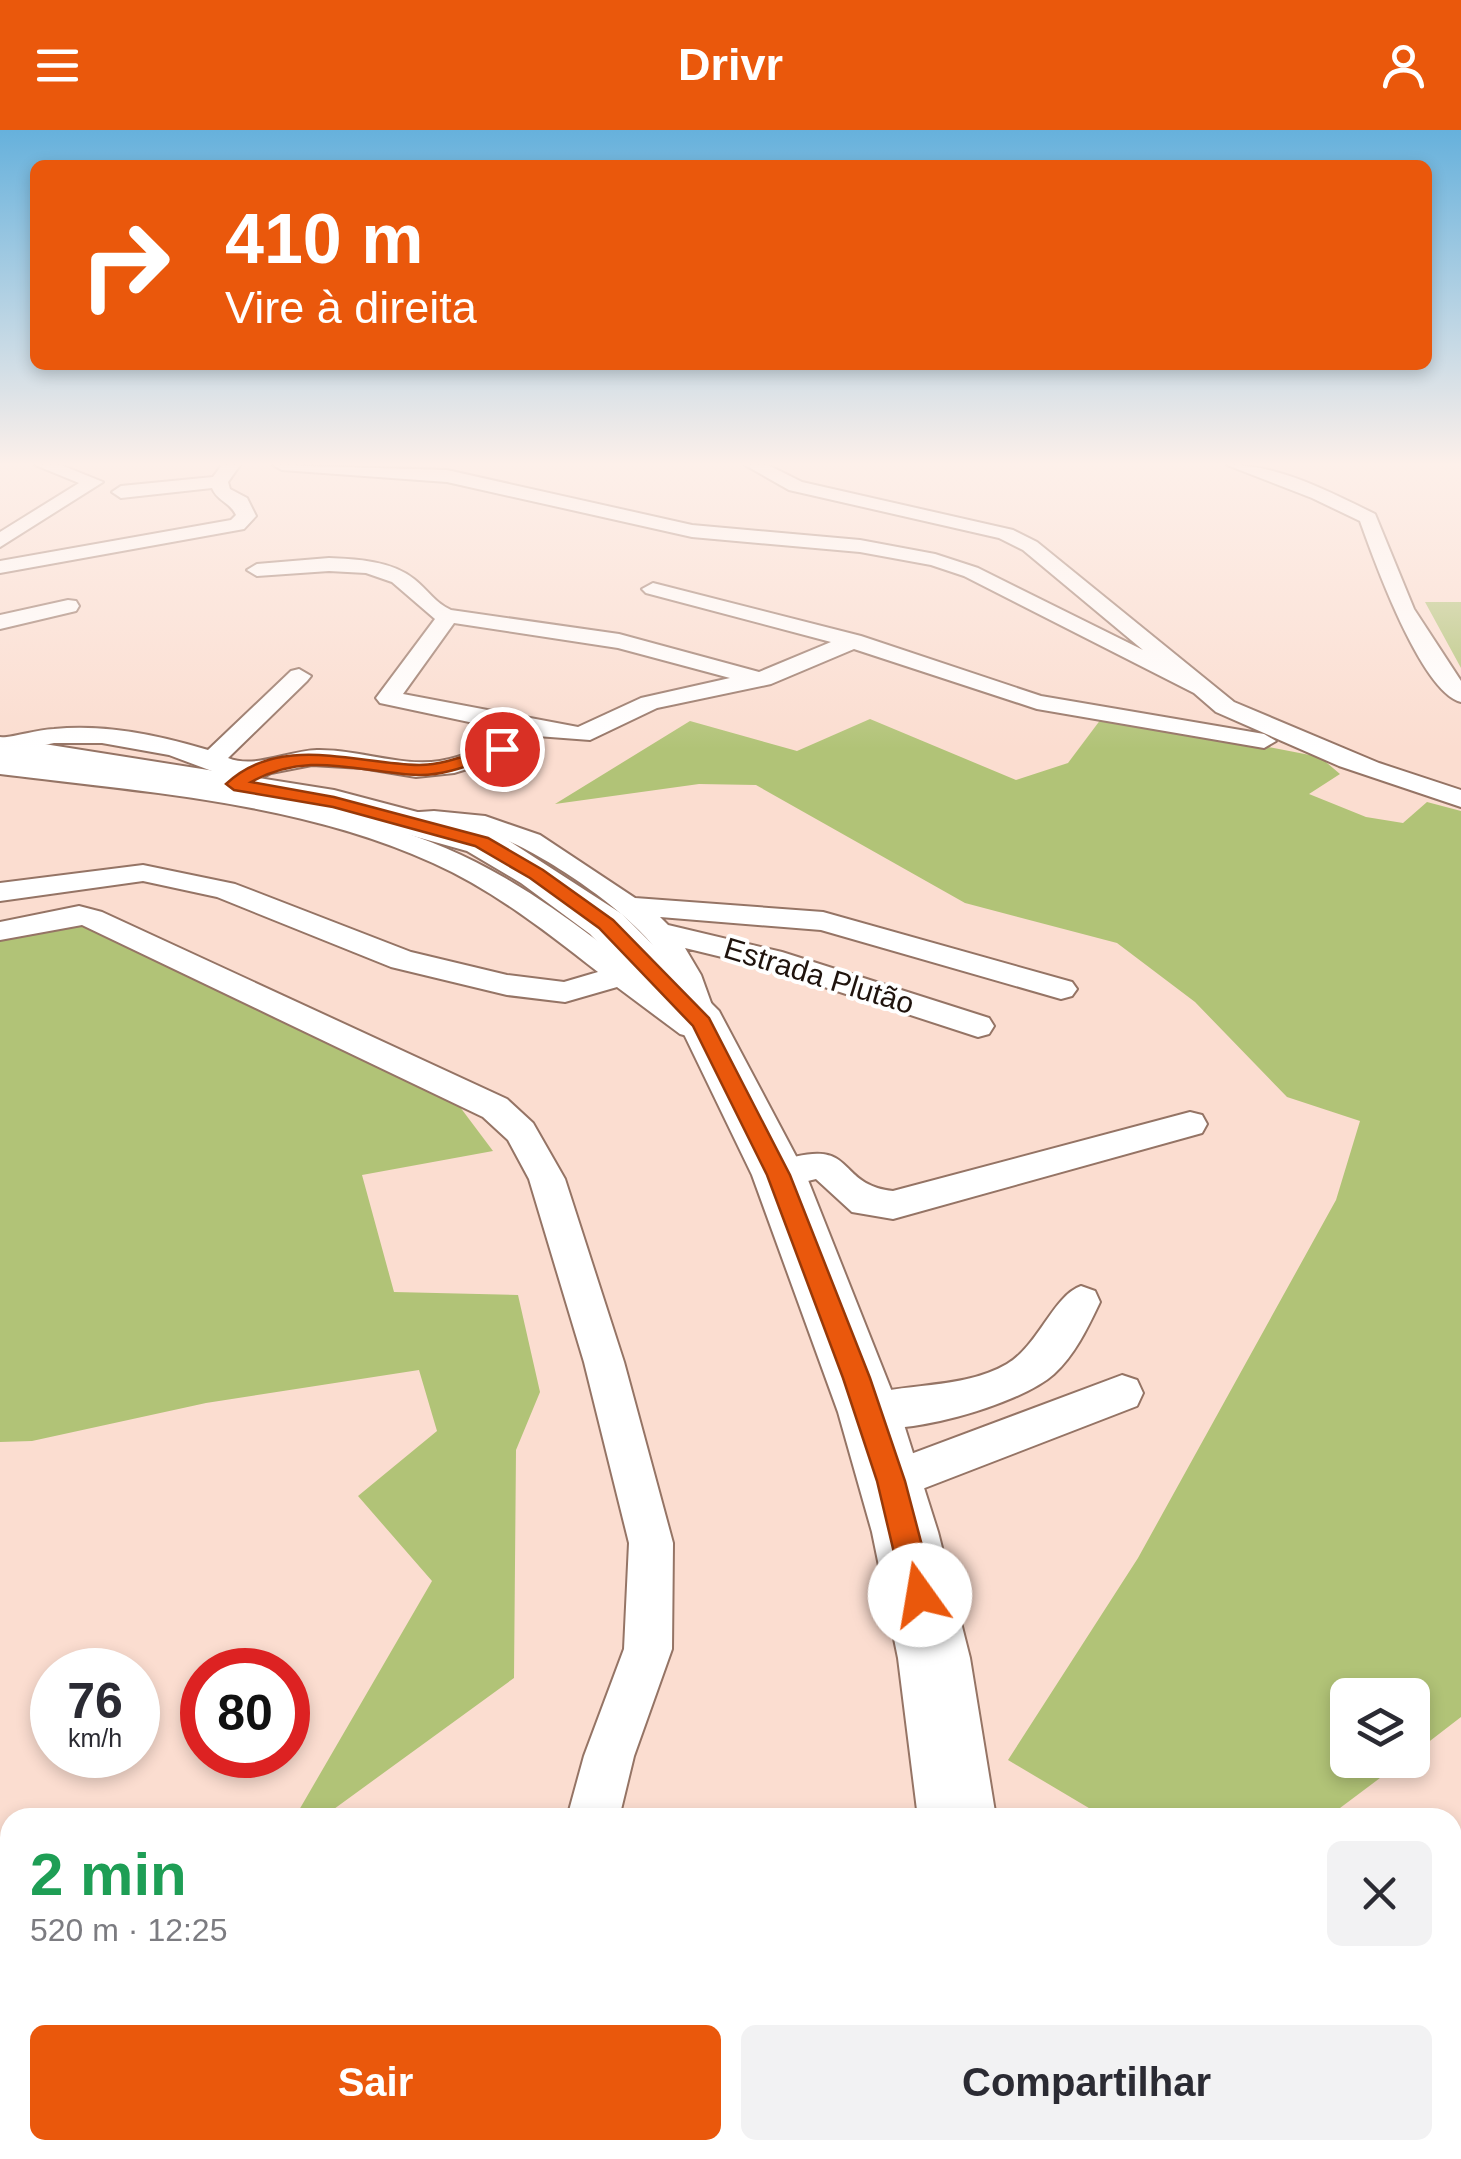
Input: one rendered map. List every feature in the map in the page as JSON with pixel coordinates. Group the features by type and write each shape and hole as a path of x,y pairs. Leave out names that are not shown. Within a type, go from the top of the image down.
{"highway":[{"path":"3,762 231,773 405,821 506,858 606,924 708,1032 779,1175 869,1412 891,1481 934,1658 955,1808"}],"street":[{"path":"0,567 42,560"},
{"path":"934,560 946,562 1197,686"},
{"path":"1046,560 1224,707 1368,766 1461,798"},
{"path":"1384,560 1402,609 1445,678 1461,695"},
{"path":"256,570 349,566 374,570 407,583 422,605 448,616 619,641 763,679"},
{"path":"653,589 853,641 1037,702 1218,731 1368,766"},
{"path":"0,622 68,606"},
{"path":"448,616 388,698 581,735 668,697 763,679 853,641"},
{"path":"231,773 299,676"},
{"path":"231,773 273,763 323,758 439,769 502,749 532,728"},
{"path":"3,762 285,811 402,842 506,858 626,906 658,932 683,970 708,1032"},
{"path":"506,858 619,976 708,1032"},
{"path":"0,892 142,873 225,890 402,960 507,985 565,992 619,976"},
{"path":"626,906 823,921 1061,989"},
{"path":"0,931 79,915 92,918 494,1108 521,1132 546,1179 604,1362 651,1544 648,1649 609,1756 596,1808"},
{"name":"Estrada Plutão","path":"658,932 771,959 978,1026"},
{"path":"779,1175 802,1166 824,1165 865,1202 893,1205 1190,1124"},
{"path":"869,1412 966,1397 998,1386 1038,1365 1062,1337 1080,1302"},
{"path":"891,1481 1122,1392"}],"green space":[{"path":"1425,602 1461,602 1461,668"},
{"path":"1104,715 1320,757 1340,774 1309,794 1366,817 1403,823 1427,802 1461,811 1461,1717 1430,1741 1430,1678 1330,1678 1330,1778 1380,1778 1340,1808 1089,1808 1008,1760 1138,1558 1336,1200 1360,1121 1287,1097 1195,1002 1117,943 965,903 756,785 699,784 555,804 690,721 797,751 870,719 1016,780 1068,763"},
{"path":"88,923 442,1083 493,1151 362,1175 394,1292 518,1295 540,1392 516,1450 514,1678 335,1808 300,1808 432,1581 358,1496 437,1431 419,1370 206,1403 32,1441 0,1442 0,930"}],"route":[{"path":"502,749 439,769 418,770 342,758 273,763 234,784 334,802 482,842 536,874 606,924 702,1022 779,1175 869,1412 906,1532 920,1595"}]}
